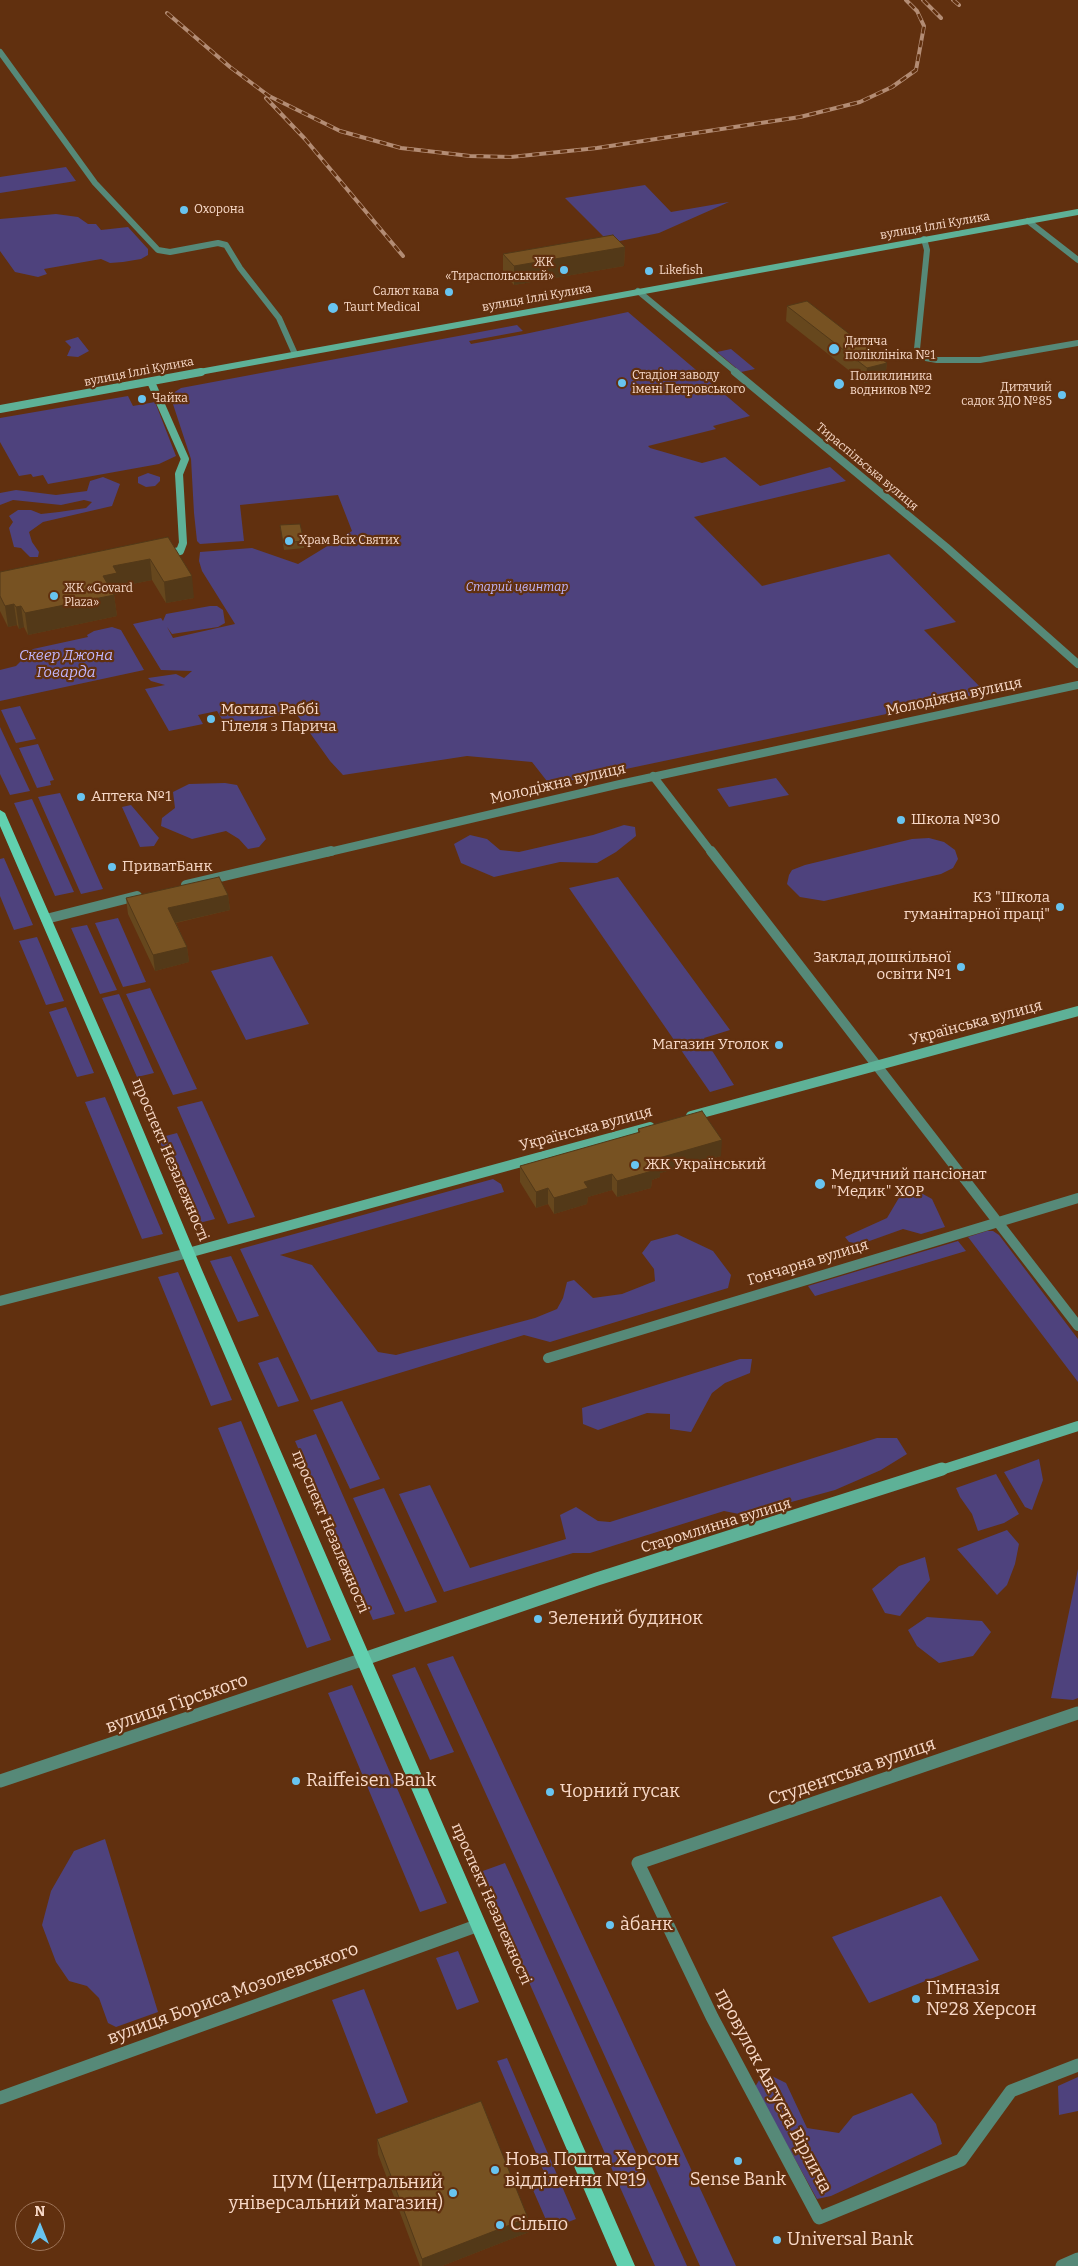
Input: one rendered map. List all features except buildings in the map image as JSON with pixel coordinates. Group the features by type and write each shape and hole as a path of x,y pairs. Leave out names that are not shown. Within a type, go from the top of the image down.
{"main road":[{"name":"проспект Незалежності","path":"0,813 479,1925 623,2265"}],"street":[{"path":"0,52 94,183 158,250 170,252 218,243 226,245 240,268 278,318 296,354"},
{"name":"вулиця Іллі Кулика","path":"0,409 1078,212"},
{"path":"1028,221 1078,260"},
{"path":"924,239 927,250 917,349 920,357 961,361 1003,358 1078,343"},
{"name":"Тираспільська вулиця","path":"638,291 946,547 1078,664"},
{"path":"151,382 185,459 179,474 183,543 180,551 152,556"},
{"name":"Молодіжна вулиця","path":"172,888 387,836 653,776 1078,685"},
{"path":"653,776 1078,1326"},
{"path":"46,919 144,895"},
{"name":"Українська вулиця","path":"681,1118 1078,1011"},
{"name":"Українська вулиця","path":"188,1253 662,1124"},
{"name":"Гончарна вулиця","path":"548,1358 996,1221 1078,1198"},
{"path":"0,1301 188,1253"},
{"name":"Старомлинна вулиця","path":"364,1659 597,1579 1078,1426"},
{"name":"вулиця Гірського","path":"0,1781 117,1744 364,1659"},
{"name":"Студентська вулиця","path":"638,1863 1078,1713"},
{"name":"провулок Августа Вірлича","path":"638,1863 712,2017 819,2218 961,2160 1011,2091 1078,2065"},
{"name":"вулиця Бориса Мозолевського","path":"0,2098 479,1925"},
{"path":"1062,2266 1078,2259"}],"green space":[{"path":"66,167 76,181 0,193 0,177"},
{"path":"645,185 671,212 729,202 659,233 610,243 565,198"},
{"path":"56,214 78,217 88,224 96,224 101,230 128,227 148,249 148,255 141,259 123,262 110,263 101,259 44,269 47,274 38,277 15,272 0,251 0,219"},
{"name":"Старий цвинтар","path":"628,312 750,416 713,426 716,429 648,446 650,448 702,463 725,457 760,486 830,467 846,481 694,517 762,586 889,554 956,622 924,630 986,693 550,785 532,762 467,756 343,775 330,761 295,712 226,726 217,711 198,715 203,724 169,731 145,689 165,685 151,681 148,678 176,674 184,678 192,671 161,670 133,624 161,618 163,621 166,614 217,606 223,610 225,623 218,627 172,634 167,627 173,638 235,624 202,571 199,561 200,552 252,548 298,564 352,531 338,495 240,505 244,541 200,544 197,541 194,513 191,459 170,395 181,388 517,325 523,331 469,341 471,344"},
{"path":"78,337 89,351 78,357 67,356 71,347 65,341"},
{"path":"731,349 755,369 741,372 717,352"},
{"path":"128,396 133,406 155,402 176,456 159,464 48,484 43,475 33,477 31,474 19,476 0,442 0,418"},
{"path":"148,473 160,477 160,481 155,486 146,487 138,483 138,477"},
{"path":"103,477 120,484 112,506 43,522 29,532 32,542 39,552 38,557 30,557 21,548 14,547 9,528 13,522 9,516 18,510 31,510 41,514 86,508 92,502 84,500 61,505 13,500 0,505 0,493 16,490 56,495 87,491 90,481"},
{"name":"Сквер Джона Говарда","path":"112,627 121,630 144,670 0,701 0,670 16,666 33,649 88,637 87,635 94,631"},
{"path":"20,706 36,739 16,743 1,710"},
{"path":"0,727 30,791 10,795 0,774"},
{"path":"38,744 54,780 50,781 51,785 37,788 19,748"},
{"path":"776,778 789,795 729,807 717,789"},
{"path":"225,783 237,785 266,839 259,847 248,849 239,839 226,831 192,839 161,826 162,818 175,808 173,792 189,784"},
{"path":"60,793 103,889 81,894 38,797"},
{"path":"32,799 74,892 55,896 14,803"},
{"path":"131,805 159,838 154,846 140,847 122,807"},
{"path":"624,825 635,827 636,836 616,852 597,863 560,862 494,877 461,863 454,844 470,835 487,839 500,850 519,852 593,835"},
{"path":"929,838 944,842 955,850 958,859 953,868 941,874 824,901 800,897 787,884 792,870 805,865 912,839"},
{"path":"4,858 33,925 14,930 0,896 0,859"},
{"path":"618,877 730,1030 704,1038 734,1085 710,1092 569,888"},
{"path":"118,918 146,982 123,987 95,923"},
{"path":"87,925 117,990 100,994 71,928"},
{"path":"37,937 64,1001 46,1005 19,941"},
{"path":"272,956 309,1024 246,1040 211,971"},
{"path":"150,988 197,1089 173,1095 126,994"},
{"path":"119,994 154,1073 137,1077 102,998"},
{"path":"66,1007 94,1073 77,1077 49,1012"},
{"path":"105,1097 163,1234 142,1239 85,1102"},
{"path":"202,1101 255,1217 228,1224 177,1107"},
{"path":"177,1133 215,1219 195,1224 158,1138"},
{"path":"493,1179 501,1184 504,1192 280,1255 312,1265 378,1352 396,1355 535,1318 557,1309 563,1298 567,1282 574,1280 593,1298 622,1294 655,1281 654,1269 642,1253 651,1241 677,1234 713,1251 731,1275 728,1288 550,1342 524,1335 311,1400 240,1249"},
{"path":"914,1189 932,1199 945,1227 921,1234 903,1229 861,1244 849,1242 845,1237 887,1218 900,1196"},
{"path":"993,1231 999,1235 1078,1339 1078,1382 968,1237"},
{"path":"958,1241 966,1251 815,1296 808,1286"},
{"path":"231,1256 259,1316 238,1322 210,1261"},
{"path":"178,1272 232,1400 211,1406 158,1277"},
{"path":"278,1357 299,1401 278,1407 258,1363"},
{"path":"740,1359 752,1359 750,1373 725,1383 712,1393 691,1432 670,1429 670,1414 647,1413 598,1430 583,1424 582,1408"},
{"path":"342,1401 380,1479 350,1489 313,1410"},
{"path":"241,1421 331,1640 307,1648 218,1428"},
{"path":"316,1434 395,1614 373,1620 295,1441"},
{"path":"877,1438 897,1438 907,1454 881,1470 835,1490 744,1515 724,1511 590,1553 573,1553 444,1592 399,1494 430,1485 470,1568 566,1539 560,1515 576,1507 598,1521 610,1522"},
{"path":"1039,1459 1043,1480 1032,1510 1025,1507 1004,1472"},
{"path":"996,1474 1019,1514 1004,1523 978,1531 972,1514 956,1488"},
{"path":"384,1488 437,1602 405,1612 353,1498"},
{"path":"1007,1530 1019,1544 1015,1564 1007,1585 997,1595 957,1549"},
{"path":"925,1557 930,1580 900,1616 885,1613 872,1589 899,1566"},
{"path":"1078,1569 1078,1698 1073,1700 1051,1698"},
{"path":"927,1617 982,1621 991,1632 973,1656 939,1663 917,1646 908,1630"},
{"path":"453,1656 736,2266 700,2266 427,1664"},
{"path":"415,1667 454,1752 430,1760 392,1675"},
{"path":"352,1685 447,1903 420,1912 328,1693"},
{"path":"105,1839 158,2012 116,2027 108,2023 99,1998 87,1986 69,1981 56,1962 42,1925 51,1891 74,1851"},
{"path":"505,1863 687,2266 655,2266 480,1872"},
{"path":"941,1896 979,1960 869,2003 832,1937"},
{"path":"458,1951 479,2002 457,2010 436,1958"},
{"path":"364,1989 408,2102 376,2114 332,2000"},
{"path":"507,2058 576,2219 550,2229 533,2190 549,2184 497,2061"},
{"path":"764,2072 786,2083 807,2128 839,2133 853,2116 912,2093 936,2124 942,2144 831,2196 817,2199 755,2087"},
{"path":"1078,2077 1078,2111 1059,2115 1058,2086"}],"railway":[{"path":"167,13 230,67 269,96 340,131 401,148 470,156 511,157 597,148 800,117 860,102 892,87 916,70 924,26 917,11 906,0"},
{"path":"923,0 941,18"},
{"path":"953,0 959,5"},
{"path":"266,98 305,139 403,256"}],"place":[{"name":"Охорона","path":"184,210"},
{"name":"ЖК «Тираспольський»","path":"564,270"},
{"name":"Likefish","path":"649,271"},
{"name":"Салют кава","path":"449,292"},
{"name":"Taurt Medical","path":"333,308"},
{"name":"Дитяча поліклініка №1","path":"834,349"},
{"name":"Стадіон заводу імені Петровського","path":"622,383"},
{"name":"Поликлиника водников №2","path":"839,384"},
{"name":"Дитячий садок ЗДО №85","path":"1062,395"},
{"name":"Чайка","path":"142,399"},
{"name":"Храм Всіх Святих","path":"289,541"},
{"name":"ЖК «Govard Plaza»","path":"54,596"},
{"name":"Могила Раббі Гілеля з Парича","path":"211,719"},
{"name":"Аптека №1","path":"81,797"},
{"name":"Школа №30","path":"901,820"},
{"name":"ПриватБанк","path":"112,867"},
{"name":"КЗ \"Школа гуманітарної праці\"","path":"1060,907"},
{"name":"Заклад дошкільної освіти №1","path":"961,967"},
{"name":"Магазин Уголок","path":"779,1045"},
{"name":"ЖК Український","path":"635,1165"},
{"name":"Медичний пансіонат \"Медик\" ХОР","path":"820,1184"},
{"name":"Зелений будинок","path":"538,1619"},
{"name":"Raiffeisen Bank","path":"296,1781"},
{"name":"Чорний гусак","path":"550,1792"},
{"name":"а̀банк","path":"610,1925"},
{"name":"Гімназія №28 Херсон","path":"916,1999"},
{"name":"Sense Bank","path":"738,2161"},
{"name":"Нова Пошта Херсон відділення №19","path":"495,2170"},
{"name":"ЦУМ (Центральний універсальний магазин)","path":"453,2193"},
{"name":"Сільпо","path":"500,2225"},
{"name":"Universal Bank","path":"777,2240"}]}
